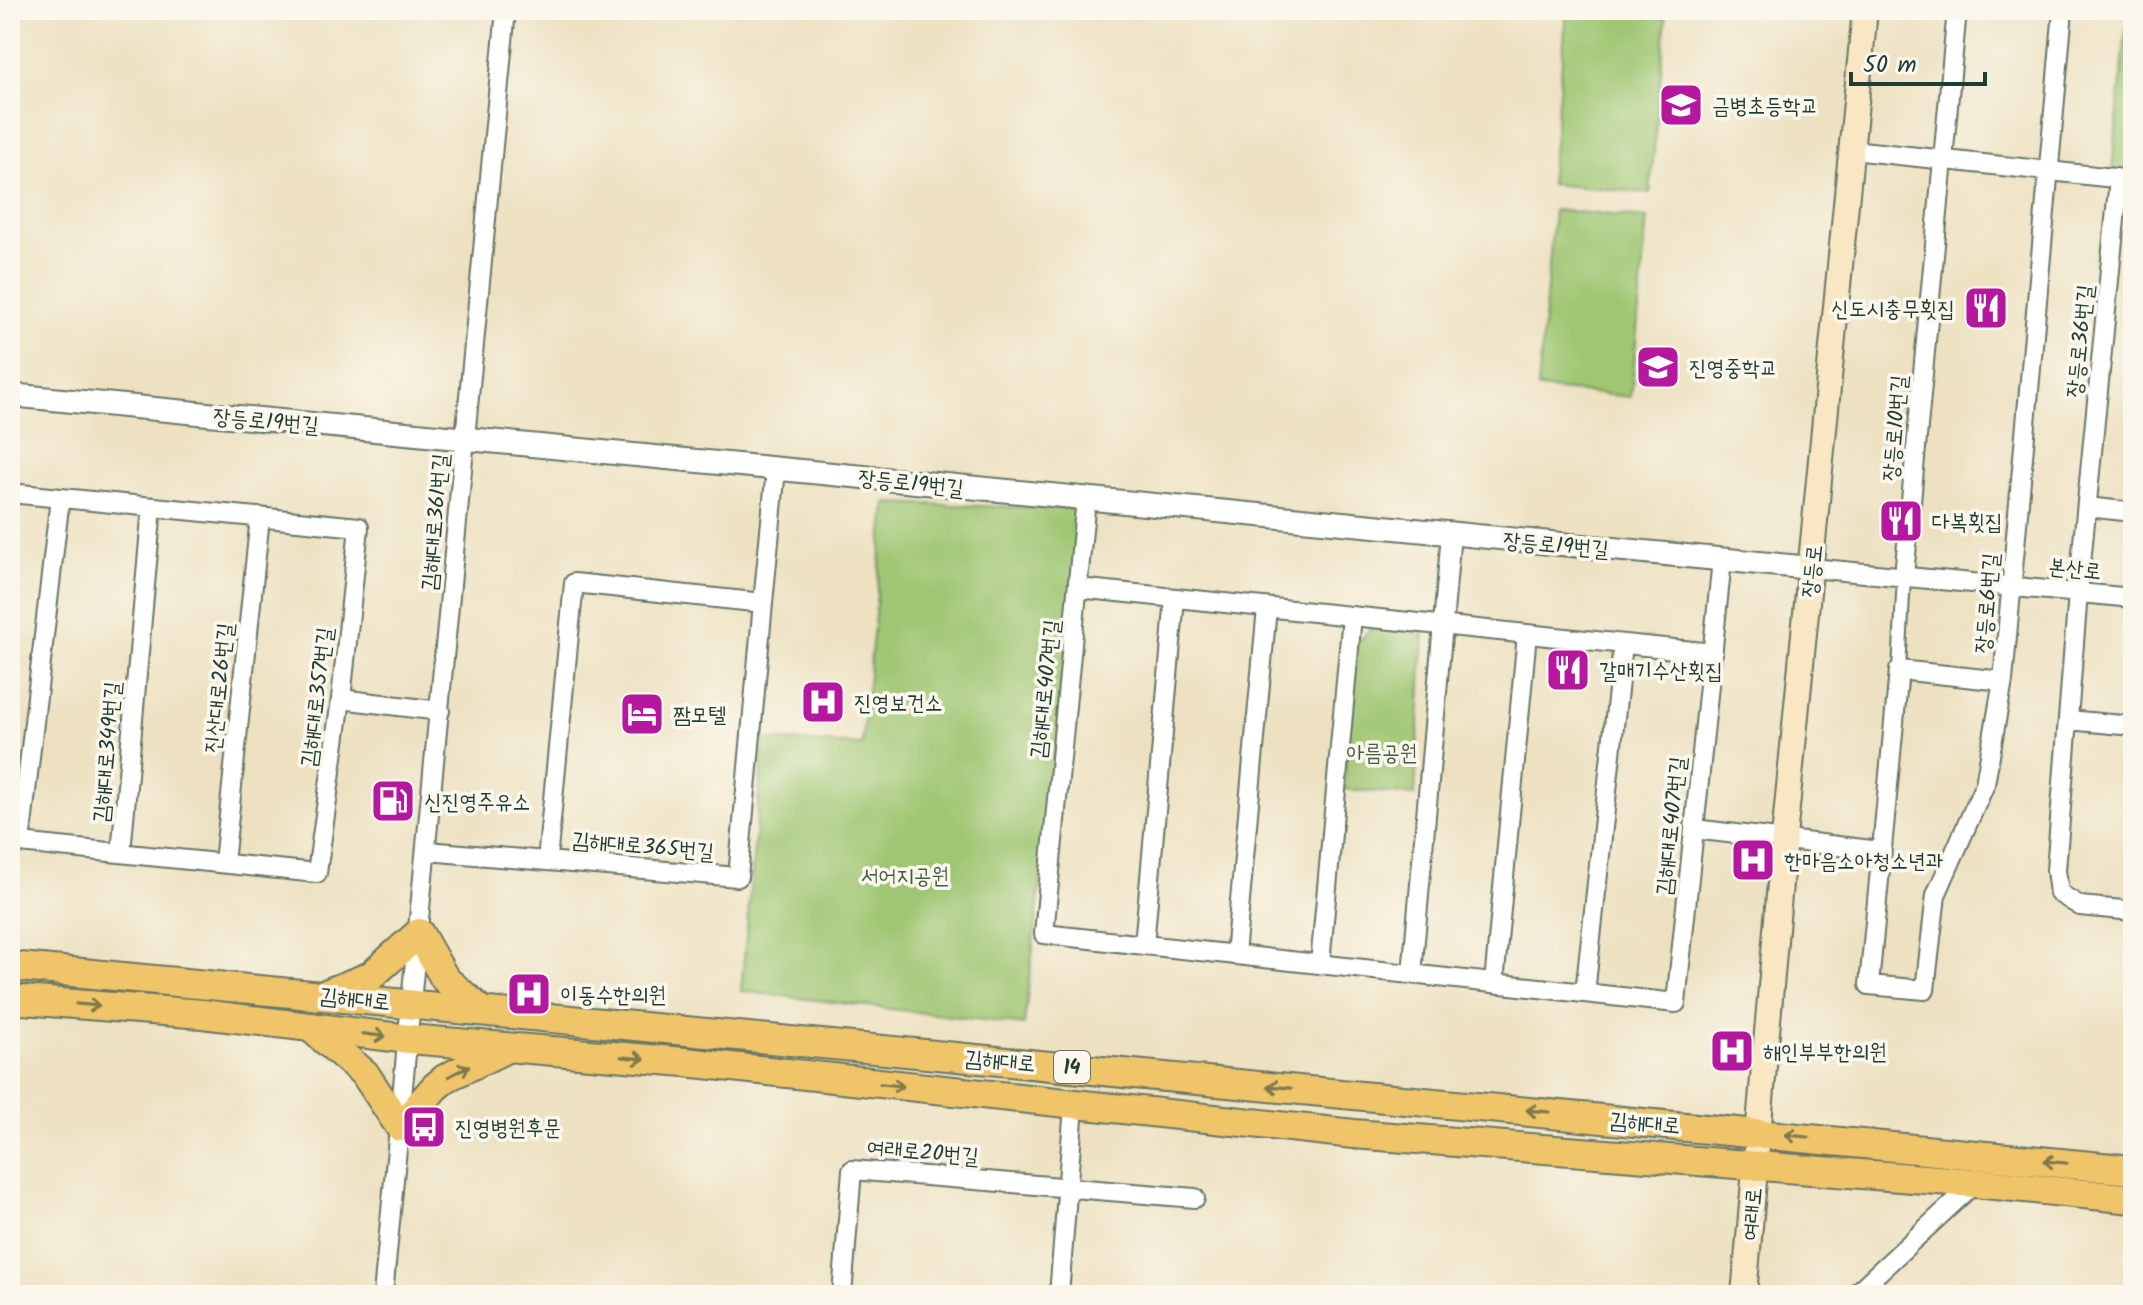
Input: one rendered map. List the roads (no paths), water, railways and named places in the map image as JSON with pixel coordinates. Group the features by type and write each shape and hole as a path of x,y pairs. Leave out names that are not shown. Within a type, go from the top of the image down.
{"main road":[{"name":"장등로","path":"1758,1133 1865,10"},
{"path":"323,995 371,976 419,933 445,979 481,1010"},
{"name":"김해대로","path":"10,966 2133,1170"},
{"name":"김해대로","path":"10,999 202,1014 409,1039 685,1062 1354,1134 1975,1183 2133,1199"},
{"path":"310,1027 365,1074 400,1127 446,1078 508,1047"},
{"name":"여래로","path":"1744,1295 1758,1133"}],"street":[{"name":"김해대로361번길","path":"409,1039 506,10"},
{"name":"장등로10번길","path":"1869,985 1957,10"},
{"name":"장등로6번길","path":"1869,985 1925,990 1936,895 1985,784 2003,681 2063,10"},
{"name":"장등로36번길","path":"1852,150 2126,180 2078,593 2056,870 2059,893 2080,906 2133,911"},
{"name":"장등로19번길","path":"10,395 1811,568"},
{"name":"김해대로365번길","path":"763,603 574,583 547,861 738,877 776,469"},
{"path":"10,493 260,517"},
{"path":"60,498 15,842 121,853"},
{"name":"김해대로407번길","path":"1086,499 1044,934 1676,1003 1722,560"},
{"name":"김해대로349번길","path":"152,507 121,853 317,873"},
{"path":"2087,507 2133,512"},
{"name":"김해대로357번길","path":"260,517 359,527 341,699 317,873"},
{"name":"진산대로26번길","path":"224,863 260,517"},
{"path":"1412,974 1451,534"},
{"name":"본산로","path":"1811,568 2133,598"},
{"path":"1078,588 1713,653"},
{"path":"1144,945 1175,598"},
{"path":"1235,955 1267,608"},
{"path":"1320,964 1352,616"},
{"path":"1494,983 1527,634"},
{"path":"1585,993 1623,644"},
{"path":"1899,670 2003,681"},
{"path":"341,699 440,711"},
{"path":"2068,720 2133,726"},
{"path":"1694,829 1880,851"},
{"path":"427,851 547,861"},
{"path":"383,1295 409,1039"},
{"path":"1059,1295 1074,1106"},
{"name":"여래로20번길","path":"842,1295 852,1170 1068,1187"},
{"path":"1854,1295 1975,1183"},
{"path":"1068,1187 1195,1198"}],"place":[{"name":"금병초등학교","path":"1681,105"},
{"name":"신도시충무횟집","path":"1986,308"},
{"name":"진영중학교","path":"1658,367"},
{"name":"다복횟집","path":"1901,521"},
{"name":"갈매기수산횟집","path":"1568,670"},
{"name":"진영보건소","path":"823,702"},
{"name":"짬모텔","path":"642,714"},
{"name":"신진영주유소","path":"393,801"},
{"name":"한마음소아청소년과","path":"1753,860"},
{"name":"이동수한의원","path":"529,994"},
{"name":"해인부부한의원","path":"1732,1051"},
{"name":"진영병원후문","path":"424,1127"}],"park label":[{"name":"아름공원","path":"1382,752"},
{"name":"서어지공원","path":"905,875"}]}
